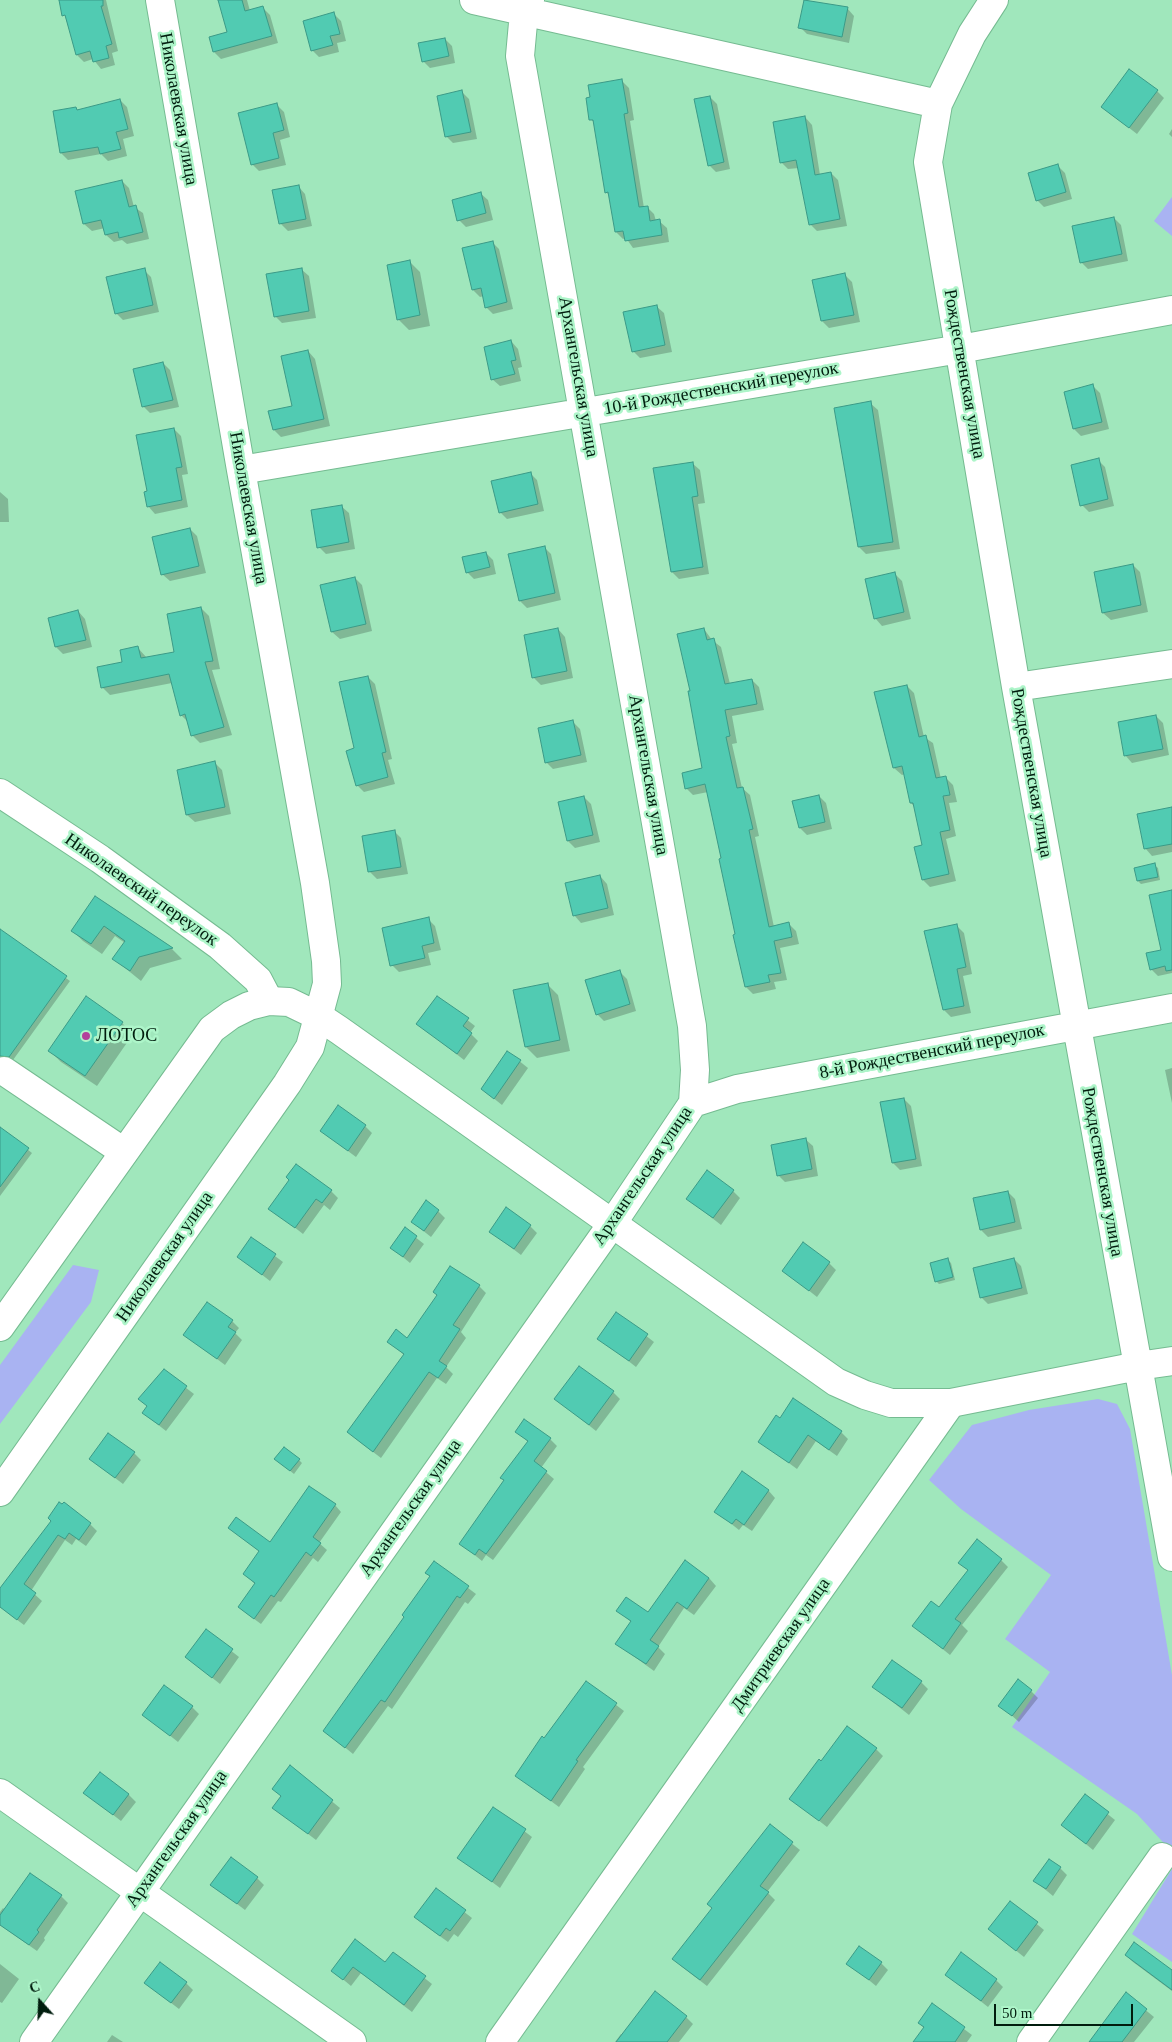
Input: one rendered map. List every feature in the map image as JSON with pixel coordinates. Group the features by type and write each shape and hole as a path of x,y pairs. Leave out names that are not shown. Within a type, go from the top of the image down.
{"street":[{"name":"Николаевская улица","path":"0,1492 287,1084 310,1047 326,984 326,961 315,883 240,470 160,0"},
{"path":"474,0 527,6 938,104"},
{"name":"Рождественская улица","path":"994,0 972,34 938,104 928,162 1016,687 1172,1557"},
{"name":"Архангельская улица","path":"34,2042 138,1892 612,1224 693,1103 695,1070 692,1026 520,56 527,6"},
{"name":"10-й Рождественский переулок","path":"240,470 960,349 1172,310"},
{"path":"1016,687 1172,664"},
{"name":"Николаевский переулок","path":"0,793 100,860 220,946 258,980 269,1002"},
{"path":"0,1327 212,1029 231,1015 249,1006 269,1002 290,1002 318,1016 836,1382 865,1395 891,1403 951,1403 1172,1361"},
{"name":"8-й Рождественский переулок","path":"693,1103 737,1089 1075,1024 1172,1008"},
{"path":"4,1071 124,1152"},
{"name":"Дмитриевская улица","path":"500,2042 951,1403"},
{"path":"0,1793 352,2042"},
{"path":"1031,2042 1162,1857"}],"shaded area":[{"path":"1172,197 1172,236 1154,221"},
{"path":"73,1265 99,1270 91,1302 0,1424 0,1365"},
{"path":"1098,1399 1117,1404 1130,1429 1172,1675 1172,1852 1137,1814 1012,1727 1050,1672 1005,1639 1051,1575 961,1509 929,1480 972,1425 1029,1410"},
{"path":"1172,1869 1172,1962 1132,1934"}],"building":[{"path":"59,0 103,0 103,6 101,6 112,44 106,46 109,58 93,62 90,51 76,55 65,15 62,16"},
{"path":"218,0 242,0 245,11 263,6 272,36 213,52 209,37 227,32"},
{"path":"804,0 848,7 842,37 798,28"},
{"path":"334,12 340,34 330,36 333,45 311,51 303,21"},
{"path":"445,38 449,56 422,62 418,43"},
{"path":"1129,69 1158,90 1129,128 1101,107"},
{"path":"622,79 628,113 624,114 639,207 648,206 650,221 660,219 662,235 625,241 623,231 615,232 608,192 605,193 593,120 589,120 586,98 590,97 588,85"},
{"path":"462,90 471,132 445,137 437,96"},
{"path":"710,96 724,162 708,166 694,99"},
{"path":"120,99 128,129 116,132 121,149 100,154 98,147 60,153 53,111 76,107 77,110"},
{"path":"277,103 284,130 273,133 279,158 251,165 238,113"},
{"path":"805,116 815,175 831,172 840,219 809,225 796,160 780,163 773,122"},
{"path":"1058,164 1066,192 1036,201 1028,173"},
{"path":"122,180 129,207 136,205 143,232 119,238 118,232 105,235 101,220 83,224 75,191"},
{"path":"299,185 306,219 279,224 272,190"},
{"path":"481,192 486,213 457,221 452,200"},
{"path":"1114,217 1122,254 1080,263 1072,226"},
{"path":"493,241 507,302 485,308 481,288 472,290 462,248"},
{"path":"410,260 420,315 397,320 387,265"},
{"path":"145,268 153,305 115,314 106,277"},
{"path":"302,268 309,311 274,317 266,274"},
{"path":"845,273 854,315 821,321 812,280"},
{"path":"657,305 665,345 632,352 623,312"},
{"path":"511,340 516,360 511,361 515,374 491,380 484,347"},
{"path":"308,350 324,419 273,430 268,411 292,406 281,356"},
{"path":"163,362 173,400 142,407 133,369"},
{"path":"1093,384 1102,422 1073,429 1064,392"},
{"path":"871,401 893,542 858,547 834,408"},
{"path":"174,428 182,467 176,468 182,500 147,507 144,492 147,491 136,435"},
{"path":"1099,458 1108,499 1080,506 1071,465"},
{"path":"693,462 698,496 692,497 703,567 671,572 653,468"},
{"path":"531,472 538,504 499,513 491,481"},
{"path":"342,505 349,542 317,548 311,510"},
{"path":"190,528 199,566 161,575 152,537"},
{"path":"545,546 555,593 519,601 508,554"},
{"path":"486,552 490,567 466,573 462,557"},
{"path":"1133,564 1141,605 1102,613 1094,572"},
{"path":"895,572 904,612 874,619 865,579"},
{"path":"355,577 366,624 331,632 320,585"},
{"path":"201,607 213,661 205,662 224,727 191,736 185,714 180,716 169,674 101,688 97,667 122,662 120,650 138,646 141,658 174,652 167,614"},
{"path":"78,610 86,640 55,647 48,618"},
{"path":"558,628 567,671 532,678 524,635"},
{"path":"704,628 707,640 714,638 725,684 752,679 757,704 725,710 730,736 726,737 737,788 743,787 753,829 749,830 769,927 789,922 792,937 774,941 781,973 768,975 770,982 745,987 733,935 735,934 719,859 721,858 705,784 685,789 682,773 702,768 688,691 690,691 677,634"},
{"path":"368,676 386,752 382,753 388,777 356,786 346,751 354,748 339,682"},
{"path":"907,685 919,737 926,735 936,778 946,776 950,795 943,796 950,830 940,832 949,874 922,880 914,847 922,845 913,803 910,803 902,766 893,768 874,692"},
{"path":"1156,715 1163,749 1124,756 1118,722"},
{"path":"573,720 581,755 545,763 538,728"},
{"path":"215,761 225,807 186,815 177,770"},
{"path":"819,795 825,822 799,828 792,801"},
{"path":"584,796 593,835 567,841 558,802"},
{"path":"1172,807 1172,844 1144,849 1137,814"},
{"path":"395,830 401,867 368,872 362,836"},
{"path":"1155,863 1158,877 1137,881 1134,868"},
{"path":"600,875 608,908 573,916 565,883"},
{"path":"1172,890 1172,970 1166,971 1165,966 1150,970 1146,953 1161,950 1149,895"},
{"path":"95,896 173,948 139,957 130,971 112,959 125,941 104,926 91,944 71,931"},
{"path":"429,917 434,943 422,946 425,958 390,966 382,928"},
{"path":"957,924 966,967 957,969 964,1006 943,1010 924,931"},
{"path":"0,929 67,976 9,1057 0,1056"},
{"path":"620,970 630,1004 596,1015 585,980"},
{"path":"548,983 560,1040 525,1047 513,990"},
{"name":"ЛОТОС","path":"86,996 123,1022 85,1076 48,1051"},
{"path":"437,996 469,1018 463,1026 472,1033 457,1054 416,1024"},
{"path":"507,1051 521,1060 494,1099 481,1089"},
{"path":"904,1098 916,1159 892,1163 880,1102"},
{"path":"338,1105 366,1125 348,1151 320,1131"},
{"path":"0,1127 29,1148 0,1187"},
{"path":"806,1138 812,1169 777,1176 771,1145"},
{"path":"296,1164 332,1190 322,1203 316,1199 295,1228 268,1209 289,1180 286,1177"},
{"path":"707,1170 734,1190 713,1218 686,1199"},
{"path":"1008,1191 1015,1222 980,1230 973,1198"},
{"path":"426,1200 439,1210 424,1231 411,1222"},
{"path":"506,1207 531,1225 514,1249 489,1232"},
{"path":"405,1227 417,1236 403,1257 390,1248"},
{"path":"251,1237 276,1254 262,1275 237,1257"},
{"path":"803,1242 830,1262 809,1291 782,1271"},
{"path":"948,1258 953,1277 935,1282 930,1263"},
{"path":"1014,1258 1022,1288 980,1298 973,1268"},
{"path":"450,1266 480,1285 453,1325 460,1329 439,1361 447,1366 438,1378 429,1372 373,1452 347,1432 404,1354 387,1342 396,1329 407,1338 437,1295 433,1292"},
{"path":"207,1302 233,1320 228,1327 236,1332 217,1359 183,1335"},
{"path":"616,1312 648,1334 629,1361 597,1339"},
{"path":"579,1366 614,1391 589,1425 554,1399"},
{"path":"164,1369 187,1386 159,1425 142,1413 147,1406 138,1399"},
{"path":"793,1398 842,1431 829,1450 808,1435 789,1463 758,1442 776,1415 780,1418"},
{"path":"524,1419 551,1438 534,1461 547,1471 486,1554 479,1549 475,1555 459,1544 504,1480 500,1478 528,1441 515,1432"},
{"path":"108,1433 135,1452 115,1478 89,1459"},
{"path":"284,1447 300,1459 290,1471 274,1459"},
{"path":"742,1471 769,1490 744,1525 736,1519 732,1524 714,1512"},
{"path":"309,1486 336,1504 313,1537 321,1543 311,1556 306,1552 274,1597 271,1595 254,1619 238,1607 255,1583 243,1574 259,1551 228,1528 236,1517 270,1542"},
{"path":"59,1502 62,1504 64,1502 91,1523 79,1540 69,1533 65,1539 58,1535 24,1584 36,1593 17,1620 0,1607 0,1588 51,1521 48,1518"},
{"path":"977,1539 1002,1559 955,1619 961,1623 943,1649 912,1626 931,1601 939,1607 968,1570 958,1563"},
{"path":"685,1560 709,1578 687,1609 677,1602 650,1640 659,1646 646,1664 615,1644 631,1621 616,1611 626,1597 648,1612"},
{"path":"434,1561 469,1586 460,1598 457,1596 385,1702 381,1700 345,1748 323,1731 404,1617 402,1615 430,1576 425,1573"},
{"path":"206,1629 233,1649 212,1678 185,1657"},
{"path":"892,1660 922,1681 902,1708 872,1687"},
{"path":"1018,1679 1032,1690 1012,1716 998,1706"},
{"path":"586,1681 617,1703 576,1760 578,1761 551,1801 515,1776 542,1736 544,1738"},
{"path":"164,1685 193,1706 170,1736 142,1715"},
{"path":"847,1726 877,1748 819,1821 789,1799"},
{"path":"290,1765 333,1800 308,1834 272,1808 281,1796 272,1789"},
{"path":"100,1772 129,1794 113,1815 83,1793"},
{"path":"1085,1794 1109,1812 1086,1844 1061,1825"},
{"path":"493,1807 526,1829 492,1882 457,1858"},
{"path":"770,1824 793,1842 760,1886 769,1892 700,1980 672,1959 712,1908 707,1904"},
{"path":"231,1857 258,1877 237,1904 210,1885"},
{"path":"1049,1859 1061,1867 1046,1889 1033,1881"},
{"path":"30,1873 62,1895 37,1930 39,1932 29,1945 0,1925 0,1915"},
{"path":"436,1888 466,1910 450,1931 446,1928 440,1936 414,1917"},
{"path":"1010,1901 1038,1922 1016,1951 988,1929"},
{"path":"355,1939 385,1962 393,1952 426,1976 404,2005 353,1967 343,1980 331,1971"},
{"path":"1134,1942 1172,1970 1172,1990 1125,1955"},
{"path":"859,1946 882,1962 869,1980 846,1964"},
{"path":"961,1952 997,1979 981,2001 945,1975"},
{"path":"160,1962 187,1982 171,2003 144,1983"},
{"path":"655,1991 687,2016 667,2042 616,2042"},
{"path":"1126,1992 1147,2009 1122,2042 1089,2042"},
{"path":"932,2003 965,2027 955,2042 913,2042 924,2027 918,2023"}],"place":[{"name":"ЛОТОС","path":"86,1036"}]}
